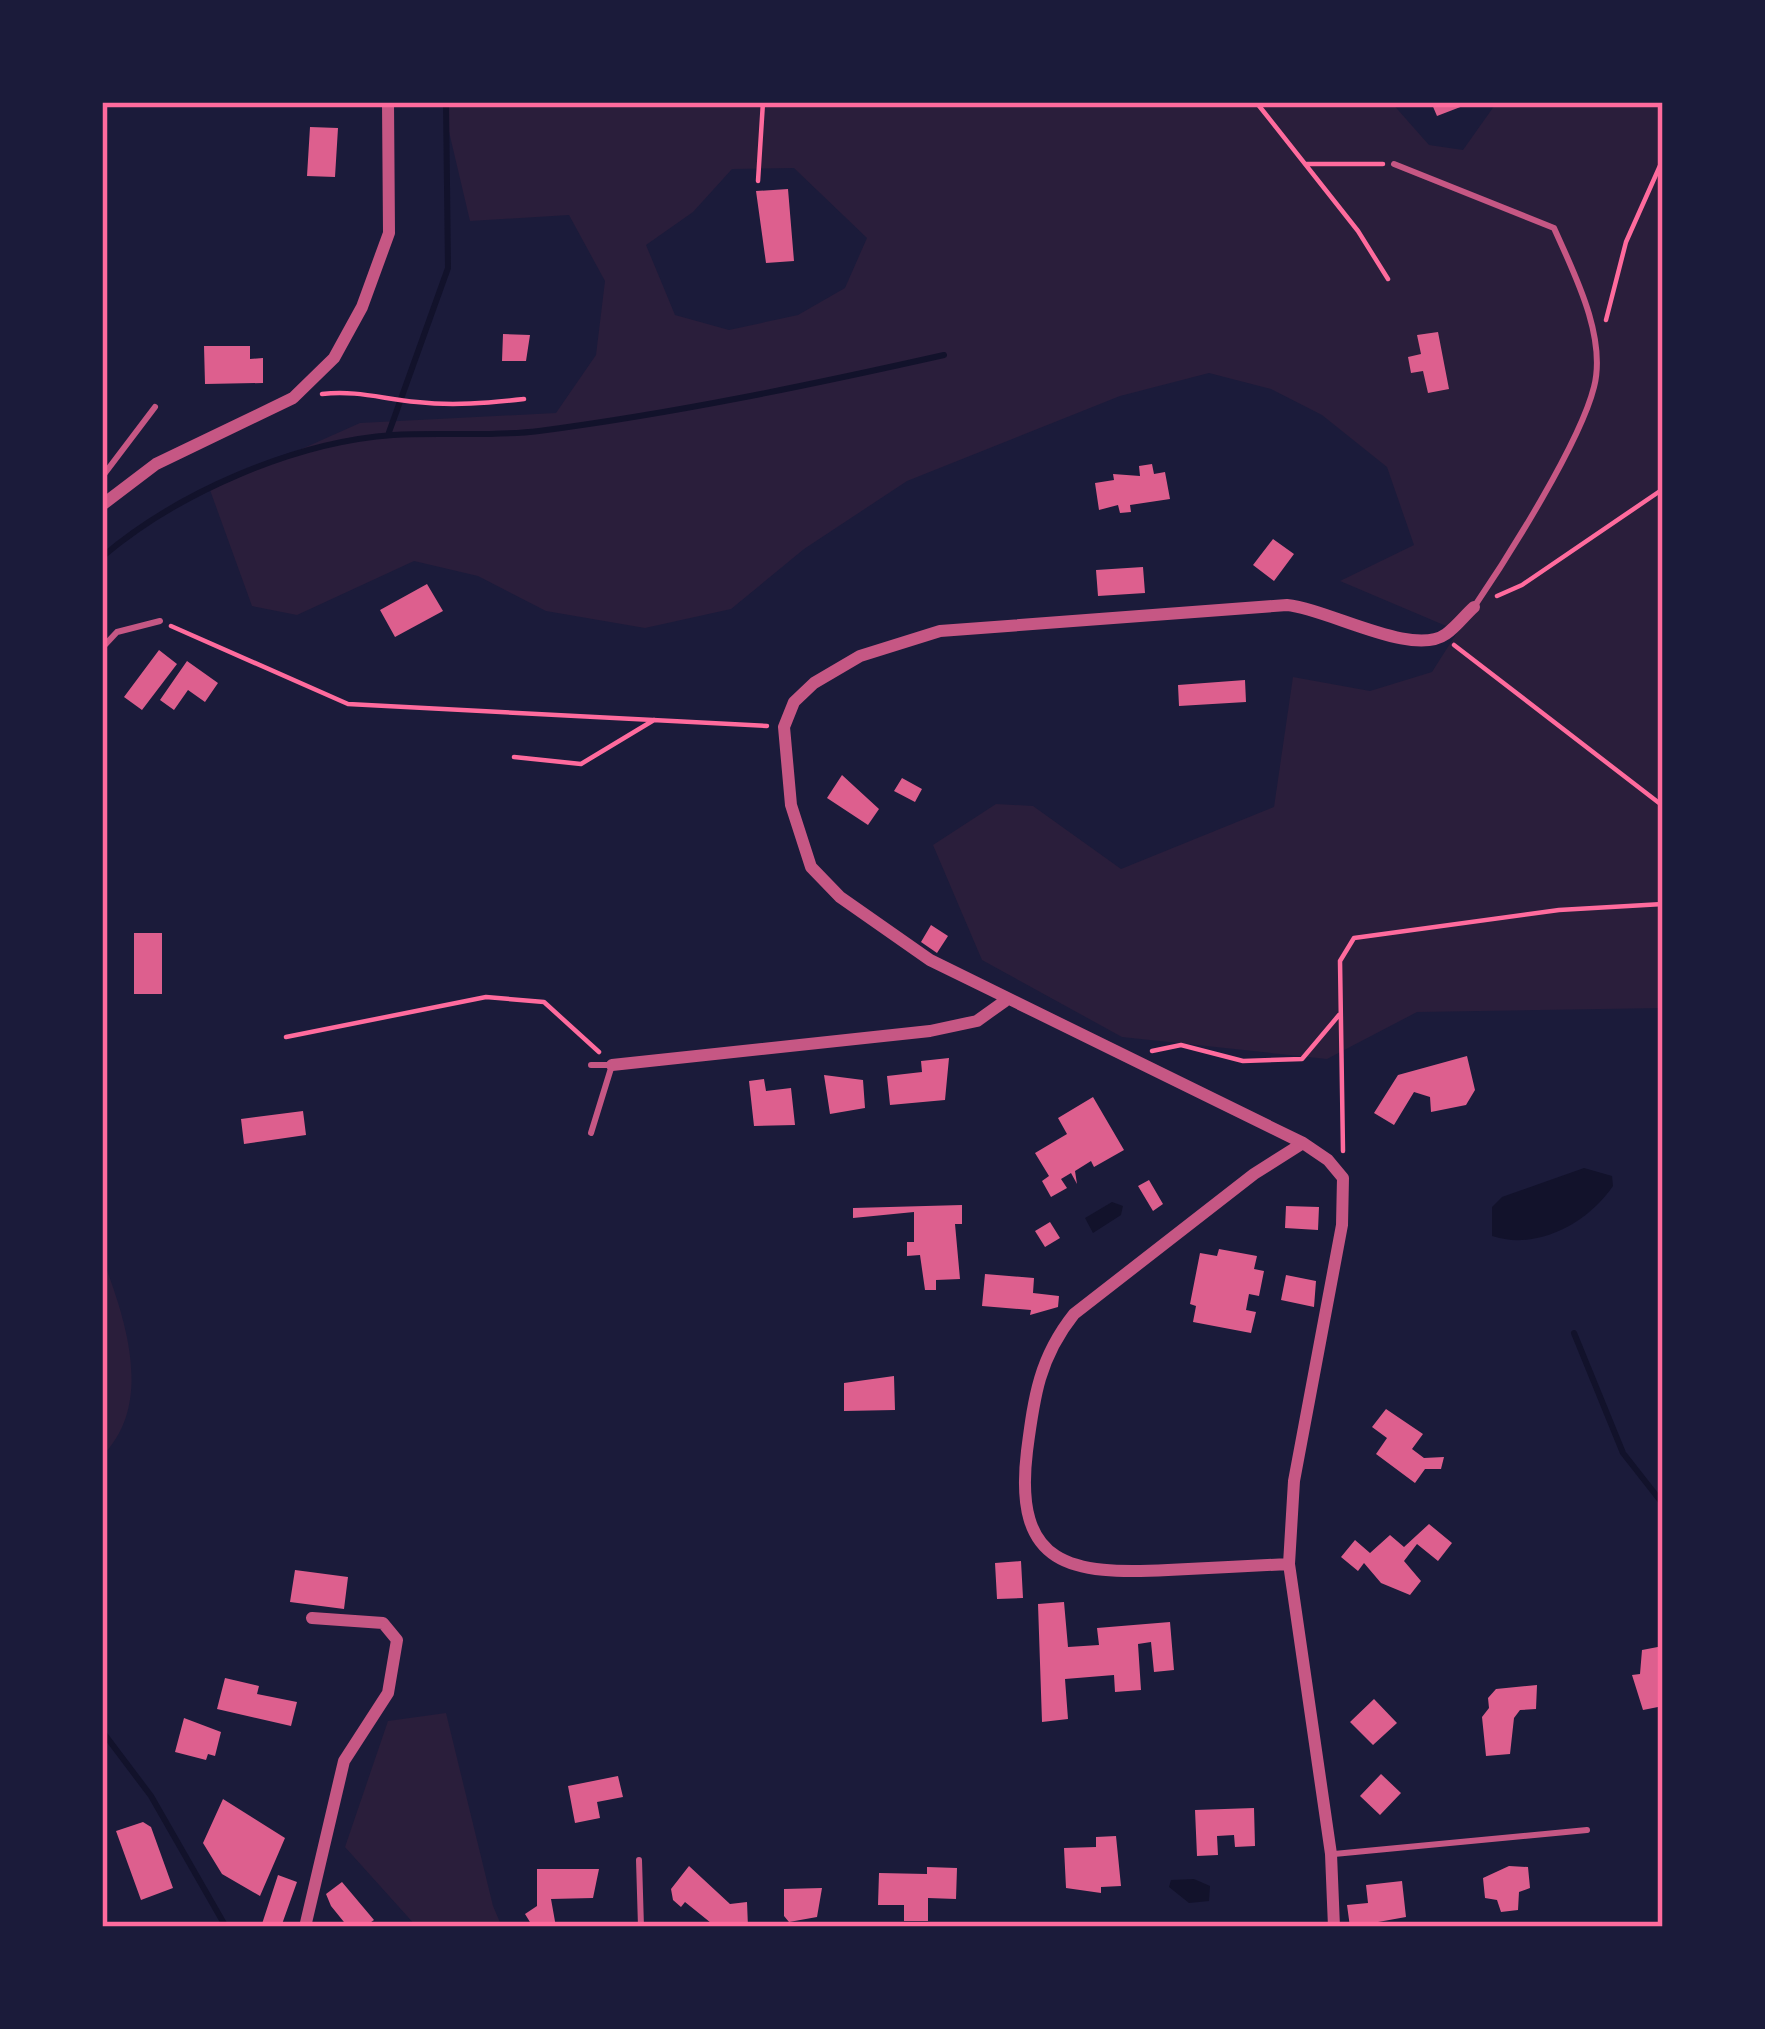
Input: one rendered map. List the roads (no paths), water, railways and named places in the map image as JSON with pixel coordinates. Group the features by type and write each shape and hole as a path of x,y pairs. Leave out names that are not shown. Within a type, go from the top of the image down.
{"street":[{"path":"102,505 156,464 293,398 334,358 383,256 392,184 388,102"},
{"path":"1334,1927 1330,1854 1289,1564 1294,1481 1342,1225 1343,1178 1328,1160 1303,1144 930,960 840,897 811,867 796,833 784,727 794,702 814,683 860,656 940,631 1287,604 1318,608 1398,639 1422,643 1444,637 1474,607"},
{"path":"612,1065 930,1031 976,1021 1005,1001"},
{"path":"1289,1564 1097,1574 1046,1548 1030,1525 1022,1492 1036,1376 1051,1342 1095,1295 1303,1144"},
{"path":"305,1927 344,1761 388,1693 397,1640 392,1628 382,1622 312,1618"}],"lane":[{"path":"1394,164 1554,228 1588,306 1595,385 1502,566 1474,607"},
{"path":"102,477 155,407"},
{"path":"102,648 116,632 160,621"},
{"path":"591,1065 612,1065 591,1133"},
{"path":"1330,1854 1587,1830"},
{"path":"639,1860 641,1927"}],"waterway":[{"path":"388,435 448,268 446,102"},
{"path":"102,557 201,492 316,448 393,435 521,433 590,424 743,398 944,355"},
{"path":"1574,1333 1623,1453 1663,1504"},
{"path":"102,1731 151,1796 226,1927"}]}
